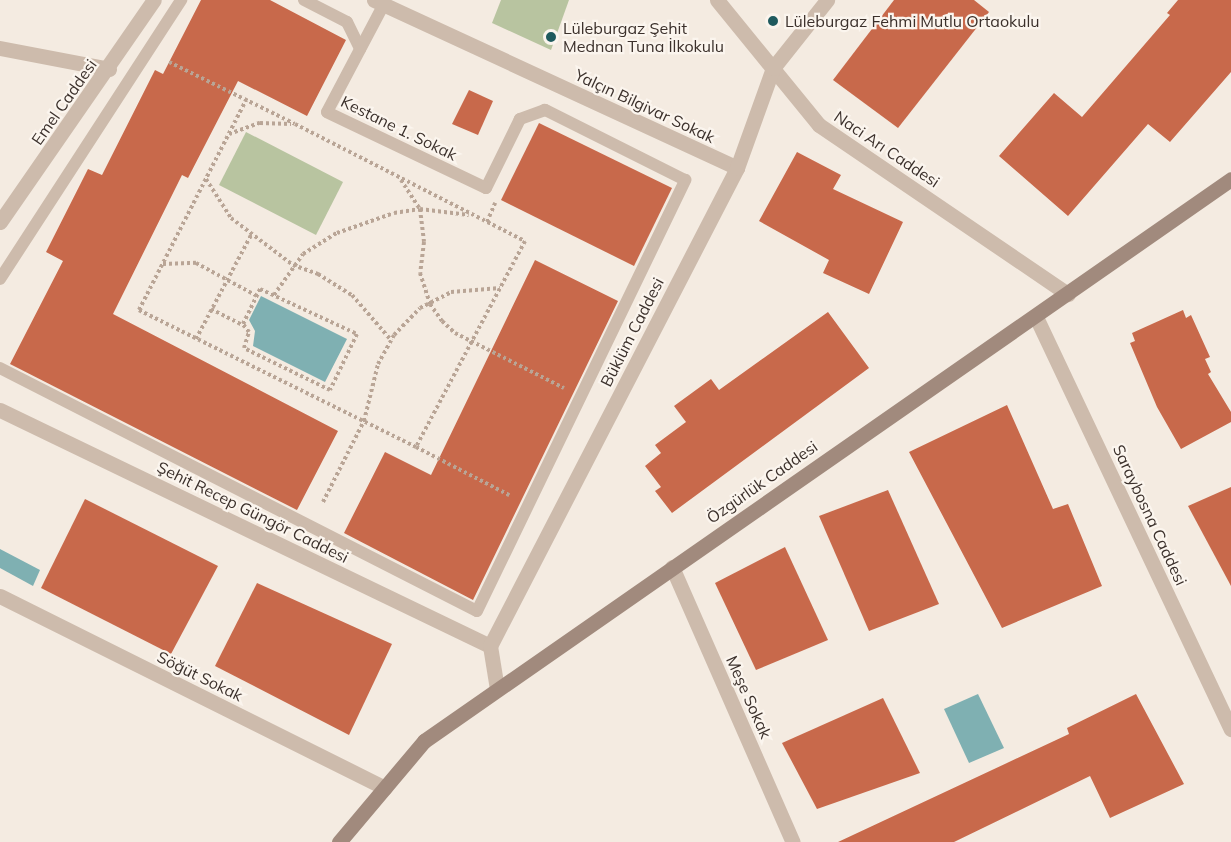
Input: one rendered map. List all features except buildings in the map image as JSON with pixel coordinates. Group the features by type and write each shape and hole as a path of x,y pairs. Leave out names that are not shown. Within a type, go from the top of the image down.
{"main road":[{"name":"Özgürlük Caddesi","path":"339,842 424,741 1036,317 1231,179"}],"street":[{"name":"Emel Caddesi","path":"0,222 109,69 154,0"},
{"name":"Naci Arı Caddesi","path":"717,0 819,125 1068,294"},
{"name":"Büklüm Caddesi","path":"490,646 737,168 773,68 827,0"},
{"name":"Yalçın Bilgivar Sokak","path":"379,2 737,168"},
{"path":"0,48 109,69"},
{"name":"Saraybosna Caddesi","path":"1036,317 1229,720"},
{"name":"Şehit Recep Güngör Caddesi","path":"0,410 490,646"},
{"name":"Meşe Sokak","path":"672,567 794,842"},
{"name":"Söğüt Sokak","path":"0,596 384,788"},
{"path":"490,646 497,689"}],"lane":[{"path":"0,279 181,0"},
{"path":"304,0 347,22 360,49"},
{"path":"360,49 379,2"},
{"name":"Kestane 1. Sokak","path":"0,368 477,611 685,180 545,110 520,119 486,188 327,112 360,49"}],"path":[{"path":"169,62 525,241 416,447"},
{"path":"246,100 138,310 509,495"},
{"path":"228,134 260,123 295,124"},
{"path":"399,177 420,210 424,242 420,273 430,303 442,321 472,342 568,390"},
{"path":"206,178 231,218 293,265 318,274 352,295 391,340"},
{"path":"487,222 499,196"},
{"path":"274,295 293,265 337,233 394,213 440,208 476,216"},
{"path":"196,339 251,235"},
{"path":"162,265 196,263 257,296"},
{"path":"323,502 364,421 378,364 405,321 430,303 461,290 500,288"},
{"path":"211,309 245,326 249,332 244,348 330,390 357,334 260,289 245,326"}],"green space":[{"path":"501,0 569,0 551,50 492,23"},
{"path":"246,132 343,182 316,235 219,185"}],"water":[{"path":"261,296 347,339 325,382 253,346 255,331 249,320"},
{"path":"0,549 40,570 33,586 0,568"},
{"path":"978,694 1004,748 969,763 944,709"}],"place":[{"name":"Lüleburgaz Fehmi Mutlu Ortaokulu","path":"773,21"},
{"name":"Lüleburgaz Şehit Mednan Tuna İlkokulu","path":"551,37"}]}
